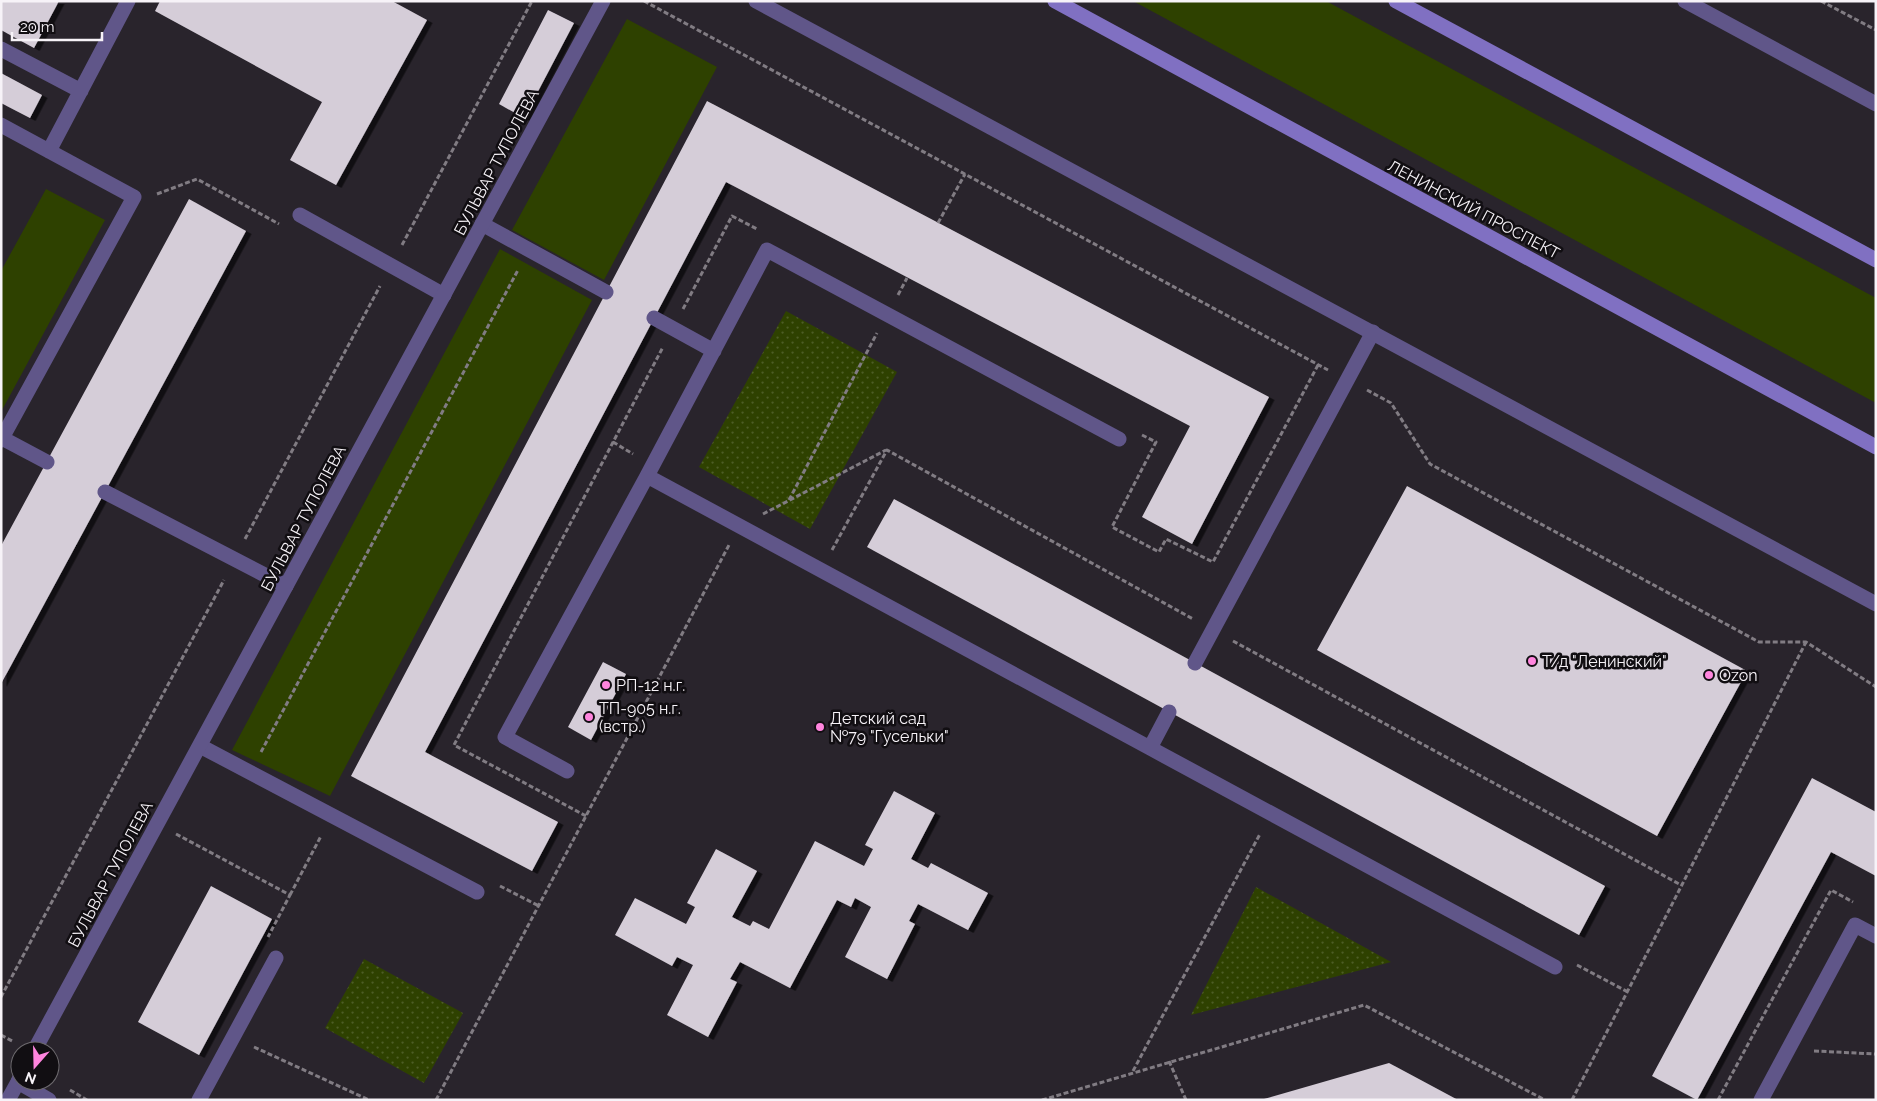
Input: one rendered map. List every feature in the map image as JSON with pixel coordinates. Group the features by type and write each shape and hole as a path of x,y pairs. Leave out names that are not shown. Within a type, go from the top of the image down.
{"main road":[{"name":"ЛЕНИНСКИЙ ПРОСПЕКТ","path":"1055,1 1876,447"},
{"path":"1396,1 1876,260"}],"street":[{"path":"49,151 128,1"},
{"name":"БУЛЬВАР ТУПОЛЕВА","path":"39,1041 603,1"},
{"path":"756,1 1876,604"},
{"path":"1685,1 1876,104"},
{"path":"1,49 81,91"},
{"path":"1,125 134,197 2,439 47,462"},
{"path":"300,215 444,294"},
{"path":"482,224 606,292"},
{"path":"567,771 505,737 648,476 767,250 1118,439"},
{"path":"654,318 714,351"},
{"path":"1195,663 1373,332"},
{"path":"648,476 1555,967"},
{"path":"105,492 286,586"},
{"path":"1150,748 1169,712"},
{"path":"200,746 476,892"},
{"path":"1760,1100 1855,925 1876,936"},
{"path":"199,1100 276,958"},
{"path":"36,1091 49,1100"}],"path":[{"path":"1,997 532,1"},
{"path":"644,1 1391,403 1430,464 1759,642 1806,642 1876,687"},
{"path":"1822,1 1876,30"},
{"path":"938,223 965,174"},
{"path":"156,194 197,180 282,226"},
{"path":"586,816 454,745 732,216 766,234"},
{"path":"260,753 520,267"},
{"path":"788,500 907,278"},
{"path":"1139,433 1156,442 1112,527 1159,552 1166,539 1213,562 1318,364"},
{"path":"436,1100 739,525 886,450"},
{"path":"1572,1100 1806,642"},
{"path":"1133,1072 1272,813"},
{"path":"263,946 331,816"},
{"path":"176,833 290,895"},
{"path":"1718,1100 1831,890 1861,906"},
{"path":"1042,1100 1364,1005 1545,1100"},
{"path":"233,1037 370,1100"},
{"path":"1788,1049 1876,1054"},
{"path":"1170,1061 1186,1100"}],"green space":[{"path":"1133,1 1326,1 1876,298 1876,403"},
{"path":"627,19 717,67 604,280 512,230"},
{"path":"46,189 105,220 1,412 1,271"},
{"path":"500,249 592,300 330,796 232,750"},
{"path":"786,311 897,372 810,529 699,467"},
{"path":"1256,887 1391,962 1191,1015"},
{"path":"364,959 463,1013 424,1083 325,1028"}],"building":[{"path":"1,1 59,1 34,48 1,30"},
{"path":"160,1 392,1 427,20 336,185 290,160 322,102 155,11"},
{"path":"548,10 574,23 524,118 499,104"},
{"path":"1,73 42,95 30,118 1,103"},
{"path":"707,101 1269,397 1192,544 1142,517 1190,426 726,182 425,752 558,822 532,871 351,776"},
{"path":"189,199 246,231 1,684 1,546"},
{"name":"Т/д \"Ленинский\"","path":"1407,486 1747,671 1657,836 1317,650"},
{"path":"894,499 1605,886 1579,935 867,547"},
{"path":"603,662 626,674 591,740 568,727"},
{"path":"1812,778 1876,812 1876,876 1831,852 1697,1100 1652,1076"},
{"path":"894,791 935,813 911,859 928,868 931,863 988,893 968,930 918,904 909,921 915,924 887,979 845,957 871,907 855,898 851,907 837,900 790,988 740,962 730,979 737,982 708,1037 667,1015 693,965 677,957 672,966 615,935 635,898 686,924 695,907 687,903 716,849 757,871 732,917 750,926 753,921 769,929 815,841 864,866 873,849 865,845"},
{"path":"211,886 272,919 199,1055 138,1022"},
{"path":"1389,1063 1458,1100 1264,1100 1264,1099"}],"place":[{"name":"Т/д \"Ленинский\"","path":"1532,661"},
{"name":"Ozon","path":"1709,675"},
{"name":"РП-12 н.г.","path":"606,685"},
{"name":"ТП-905 н.г. (встр.)","path":"589,717"},
{"name":"Детский сад №79 \"Гусельки\"","path":"820,727"}]}
